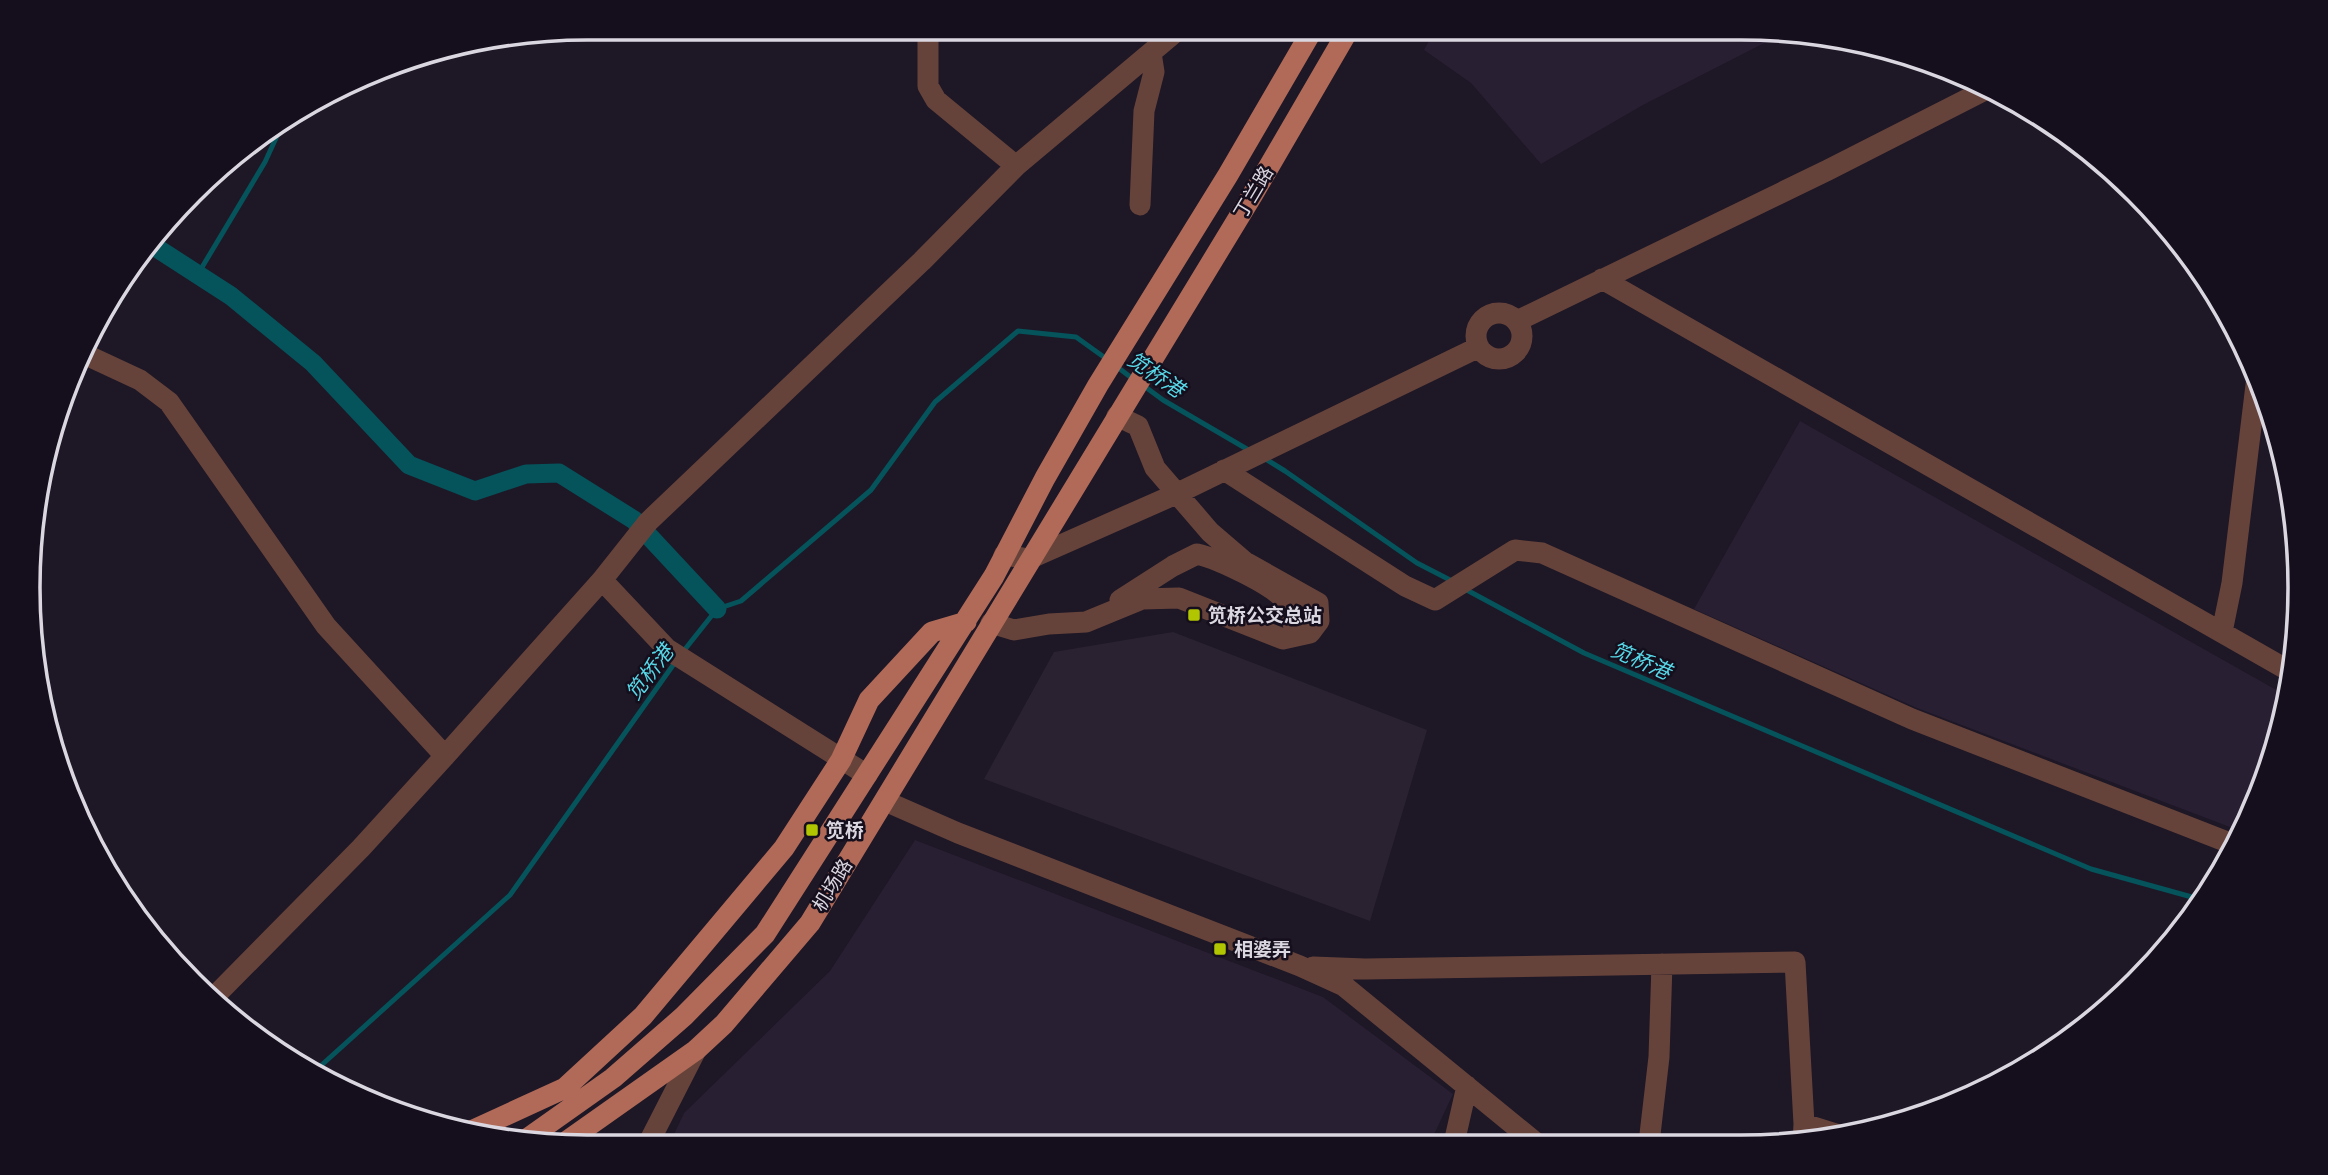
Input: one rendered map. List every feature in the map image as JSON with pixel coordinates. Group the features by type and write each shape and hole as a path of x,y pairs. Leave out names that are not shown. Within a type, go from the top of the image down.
{"main road":[{"name":"丁兰路","path":"1004,555 1098,385 1228,175 1307,40"},
{"name":"丁兰路","path":"1122,407 1342,40"},
{"path":"1029,559 1122,407"},
{"name":"机场路","path":"536,1132 614,1078 684,1016 765,934 966,622 1004,555"},
{"name":"机场路","path":"576,1135 696,1050 724,1024 810,923 1029,559"},
{"path":"485,1125 565,1088 643,1016 783,848 841,760 869,701 932,632 966,622"}],"street":[{"path":"928,40 928,86 936,100 1016,166"},
{"path":"219,992 361,848 602,580 643,528 922,261 1016,166 1166,40"},
{"path":"1140,205 1144,111 1154,72 1151,53"},
{"path":"1517,321 1978,95"},
{"path":"1602,279 2282,667"},
{"path":"1504,313 1517,321 1522,335 1518,350 1512,355 1497,359 1483,353 1479,347 1476,332 1478,325 1489,315 1504,313"},
{"path":"1004,555 1029,559 1176,494 1479,347"},
{"path":"91,357 140,380 169,402 326,626 445,756"},
{"path":"2222,632 2232,583 2254,400"},
{"path":"991,623 1014,630 1086,622 1142,599 1179,598 1283,639 1310,633 1319,621 1318,603 1245,562 1210,532 1156,468 1138,426 1122,407"},
{"path":"1230,467 1405,586 1435,600 1515,550 1542,553 1912,719 2225,841"},
{"path":"1086,622 1172,566 1197,554 1215,558 1280,594 1289,607 1289,618 1295,629 1310,633"},
{"path":"602,580 681,659 867,775"},
{"path":"884,801 958,833 1300,966 1344,986 1526,1135"},
{"path":"1300,966 1365,969 1795,962 1804,1131"},
{"path":"1651,1135 1659,1057 1662,964"},
{"path":"653,1135 696,1050"},
{"path":"1456,1135 1467,1086"}],"shaded area":[{"path":"1429,40 1769,41 1643,105 1541,164 1471,83 1424,50"},
{"path":"1800,421 2278,691 2259,763 2232,828 1917,708 1694,609"},
{"path":"1173,632 1427,730 1370,921 984,779 1054,652"},
{"path":"915,840 1323,997 1453,1094 1434,1135 674,1135 684,1113 830,971"}],"waterway":[{"path":"198,274 265,162 277,137"},
{"path":"158,249 231,296 313,363 409,465 475,491 526,474 559,473 634,520 717,609"},
{"name":"笕桥港","path":"682,653 717,609 741,601 871,490 935,402 1018,331 1076,337 1108,360"},
{"name":"笕桥港","path":"1116,366 1133,379"},
{"name":"笕桥港","path":"1144,386 1252,452"},
{"name":"笕桥港","path":"1264,458 1417,563 1452,581"},
{"name":"笕桥港","path":"1463,588 1584,653 2091,869 2192,897"},
{"name":"笕桥港","path":"322,1065 510,895 676,661"}],"place":[{"name":"笕桥公交总站","path":"1194,615"},
{"name":"笕桥","path":"812,830"},
{"name":"相婆弄","path":"1220,949"}]}
